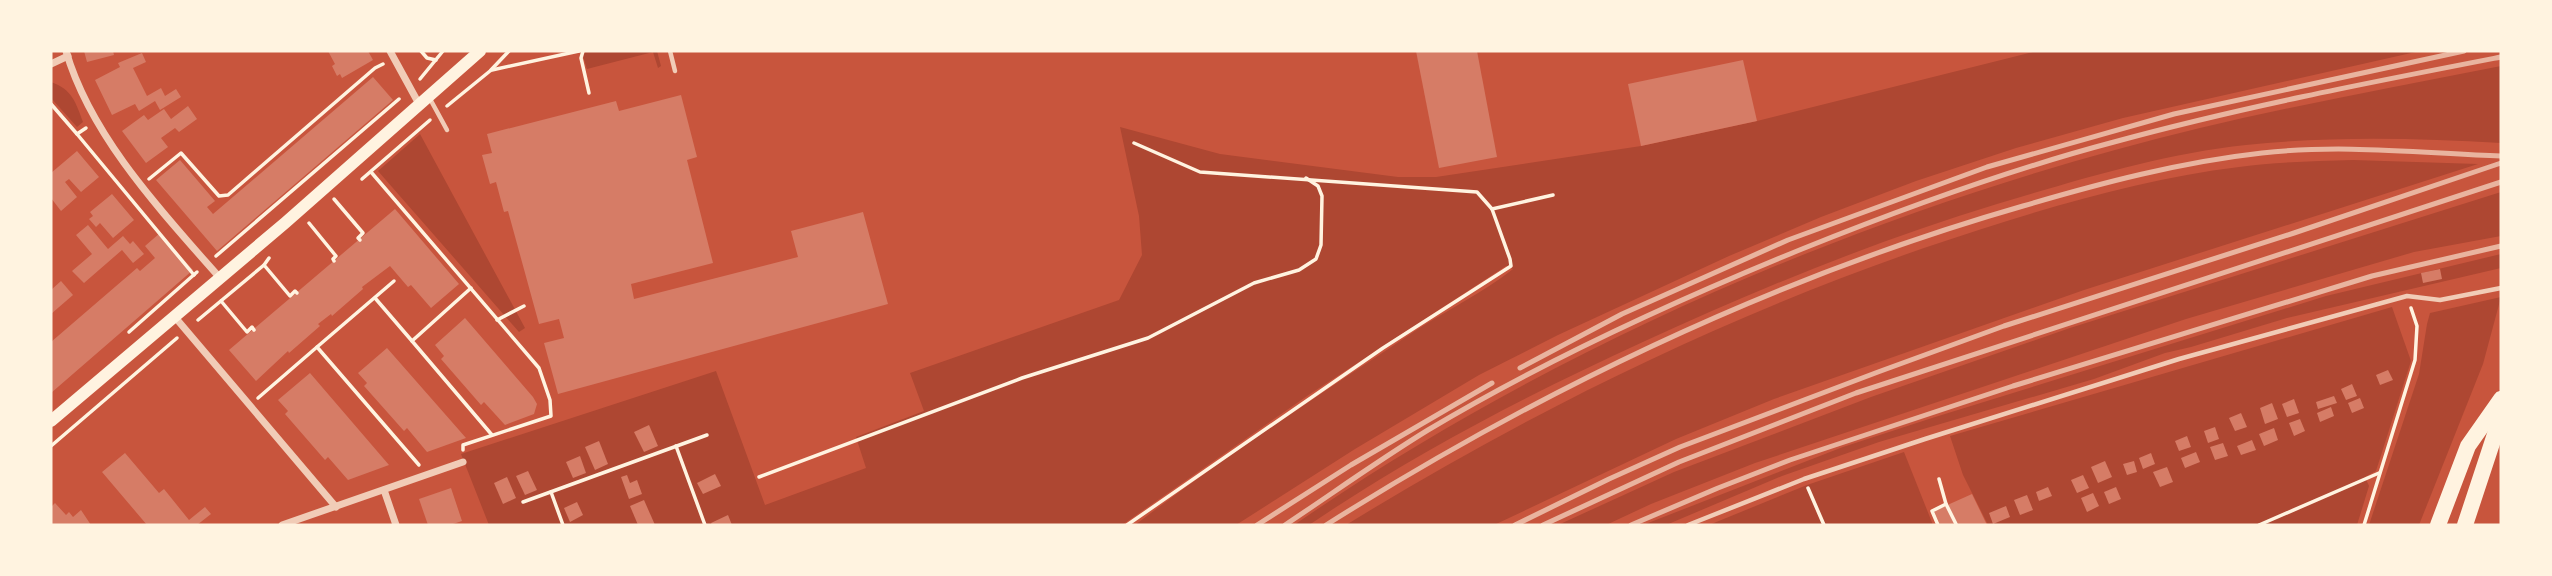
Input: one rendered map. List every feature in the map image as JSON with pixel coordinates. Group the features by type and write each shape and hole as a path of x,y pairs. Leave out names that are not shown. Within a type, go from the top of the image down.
{"highway":[{"path":"2438,525 2468,446 2501,399"},
{"path":"2465,525 2501,416"}],"main road":[{"path":"51,421 480,51"}],"street":[{"path":"51,64 67,53 97,121 119,155 220,278"},
{"path":"392,54 410,89 424,100"},
{"path":"174,316 336,506"},
{"path":"282,525 463,462"},
{"path":"384,490 396,525"}],"lane":[{"path":"670,51 675,71"},
{"path":"424,100 447,130"},
{"path":"1688,525 1804,479 2179,359 2407,296 2440,300 2501,288"}],"path":[{"path":"421,51 427,58 436,60"},
{"path":"122,338 410,89 443,51"},
{"path":"490,71 581,51 589,93"},
{"path":"142,185 180,153 219,196 228,195 392,54"},
{"path":"51,104 194,275"},
{"path":"77,134 97,121"},
{"path":"1127,525 1384,348 1511,266 1512,259 1492,209 1477,192 1200,172 1134,142"},
{"path":"371,172 538,368 550,400 551,416 463,445 463,462"},
{"path":"759,477 1022,378 1148,338 1254,284 1299,270 1316,259 1321,245 1322,196 1318,186 1306,178"},
{"path":"1492,209 1553,195"},
{"path":"334,199 363,233 359,240"},
{"path":"308,222 336,256 334,261"},
{"path":"264,265 290,296 295,291 297,293"},
{"path":"249,405 394,281"},
{"path":"412,341 471,288"},
{"path":"2364,525 2415,360 2417,326 2407,296"},
{"path":"375,298 492,435"},
{"path":"221,301 247,332 252,327 254,330"},
{"path":"497,320 524,306"},
{"path":"317,347 427,475"},
{"path":"523,502 707,435"},
{"path":"677,446 705,525"},
{"path":"2259,525 2380,472"},
{"path":"1804,479 1824,525"},
{"path":"1939,479 1946,504 1956,524"},
{"path":"551,492 563,525"},
{"path":"1938,525 1932,511 1946,504"}],"shaded area":[{"path":"586,51 657,51 661,66 658,68 653,52 587,69 583,56"},
{"path":"2037,51 2420,51 2123,118 2016,148 1916,181 1821,217 1558,335 1479,375 1355,449 1236,525 1135,525 1274,426 1513,269 1506,266 1310,394 1122,525 489,525 461,454 716,371 765,505 866,468 856,437 924,411 910,373 1119,300 1142,255 1139,216 1120,127 1220,154 1398,177 1436,177 1641,146 1757,121"},
{"path":"2501,66 2501,143 2374,139 2246,145 2151,161 1997,204 1819,267 1645,341 1473,426 1390,473 1309,525 1294,525 1397,458 1505,395 1615,338 1729,286 1845,238 1962,196 2200,128"},
{"path":"51,82 69,93 75,103 83,122 77,127 51,98"},
{"path":"420,134 525,328 519,332 378,171"},
{"path":"2353,160 2478,164 2084,290 1774,399 1676,439 1494,525 1346,525 1485,444 1627,371 1700,337 1848,275 2001,223 2119,189 2239,167"},
{"path":"2501,192 2501,236 2414,252 2186,319 1755,463 1651,504 1606,525 1558,525 1674,472 1871,397 2070,328"},
{"path":"2501,254 2501,268 2287,318 2165,353 2094,379 1879,442 1782,476 1666,525 1643,525 1843,447 1932,418 2326,296"},
{"path":"2501,297 2483,364 2419,525 2369,525 2419,374 2430,313"},
{"path":"2392,307 2411,361 2376,471 2365,477 2369,486 2357,525 1988,525 1963,475 1950,436"},
{"path":"1904,452 1933,525 1709,525 1807,485"}],"building":[{"path":"84,51 113,51 114,55 87,62"},
{"path":"328,51 368,51 373,60 342,78 340,74 337,76 332,66 335,64"},
{"path":"1416,51 1477,51 1497,157 1439,168"},
{"path":"142,53 146,62 133,68 147,96 161,88 165,96 176,89 181,97 160,110 155,101 139,111 135,104 112,115 95,80 120,67 118,63"},
{"path":"1743,60 1757,121 1641,146 1628,84"},
{"path":"373,77 393,100 217,251 156,180 180,160 215,201 207,207 213,214"},
{"path":"681,95 697,157 687,160 713,263 631,284 634,299 798,257 791,231 863,212 888,304 558,394 544,343 564,338 559,319 539,324 508,211 504,212 496,182 490,184 482,155 492,153 487,134 616,101 619,111"},
{"path":"188,106 197,119 179,132 175,128 161,138 168,147 146,163 122,131 144,115 148,120 164,109 171,119"},
{"path":"77,151 99,177 81,192 69,179 65,182 77,197 61,211 51,198 51,173"},
{"path":"112,194 134,220 113,238 100,223 96,227 89,219 93,216 90,212"},
{"path":"395,209 459,284 431,308 390,266 362,287 363,289 332,316 331,314 318,324 320,326 256,381 229,350"},
{"path":"88,225 108,249 123,236 130,244 133,241 144,254 133,263 122,250 84,283 72,271 92,254 76,235"},
{"path":"160,233 193,270 51,393 51,342 137,268 140,271 155,258 145,246"},
{"path":"2440,269 2442,279 2423,283 2421,273"},
{"path":"61,281 73,295 51,314 51,290"},
{"path":"465,318 533,397 537,404 534,414 505,425 484,402 481,405 441,359 444,356 435,345"},
{"path":"387,348 466,438 427,452 407,428 404,431 364,386 367,383 358,373"},
{"path":"2388,370 2393,380 2380,385 2376,375"},
{"path":"310,373 389,465 348,480 328,457 325,460 285,414 288,411 278,400"},
{"path":"2352,384 2357,396 2346,400 2341,389"},
{"path":"2334,396 2337,403 2318,409 2316,402"},
{"path":"2360,398 2364,408 2352,413 2348,403"},
{"path":"2294,399 2299,413 2287,417 2282,404"},
{"path":"2272,403 2278,419 2265,424 2260,408"},
{"path":"2331,407 2334,416 2320,422 2317,413"},
{"path":"2241,413 2247,427 2235,431 2229,418"},
{"path":"2300,419 2305,431 2294,436 2289,423"},
{"path":"649,425 658,446 644,452 634,432"},
{"path":"2215,427 2219,439 2208,443 2204,431"},
{"path":"2274,428 2278,440 2264,446 2259,434"},
{"path":"2187,436 2191,447 2179,451 2175,441"},
{"path":"2252,440 2256,450 2241,455 2237,446"},
{"path":"599,441 608,464 595,470 585,447"},
{"path":"2223,443 2228,456 2215,460 2210,447"},
{"path":"2196,452 2200,462 2185,468 2181,458"},
{"path":"125,453 159,493 164,489 189,520 205,507 211,514 197,525 147,525 102,472"},
{"path":"2151,453 2155,464 2143,469 2139,458"},
{"path":"580,456 586,473 573,478 566,462"},
{"path":"2105,461 2112,477 2098,483 2091,467"},
{"path":"2134,461 2137,472 2127,475 2123,464"},
{"path":"2167,467 2173,482 2160,487 2153,472"},
{"path":"528,471 537,490 525,495 516,476"},
{"path":"715,474 721,486 703,494 697,483"},
{"path":"627,475 630,483 637,480 642,494 629,499 621,477"},
{"path":"2083,475 2089,488 2077,493 2071,480"},
{"path":"507,477 516,498 503,504 494,483"},
{"path":"2048,487 2052,496 2039,501 2036,492"},
{"path":"2116,487 2121,499 2109,504 2104,492"},
{"path":"451,488 462,521 450,525 428,525 419,499"},
{"path":"2093,493 2099,506 2087,512 2081,498"},
{"path":"1972,494 1987,525 1940,525 1934,511"},
{"path":"2027,495 2033,510 2020,515 2014,500"},
{"path":"644,500 655,525 638,525 630,506"},
{"path":"577,502 583,515 570,522 564,508"},
{"path":"55,503 66,515 69,512 73,517 81,510 91,525 51,525 51,507"},
{"path":"2006,506 2010,517 1993,524 1989,513"},
{"path":"728,515 732,525 712,525 711,523"}],"railway":[{"path":"1520,368 1622,314 1788,240 1987,167 2174,114 2464,51"},
{"path":"1285,525 1428,430 1565,355 1706,289 1879,219 2035,165 2162,129 2307,96 2501,57"},
{"path":"1326,525 1491,428 1663,341 1840,267 2023,206 2112,181 2262,153 2322,149 2501,156"},
{"path":"1515,525 1680,447 1878,372 2004,326 2501,163"},
{"path":"1543,525 1679,462 1856,393 2501,182"},
{"path":"1631,525 1790,460 2013,386 2372,276 2501,246"},
{"path":"1257,525 1351,465 1492,383"}]}
